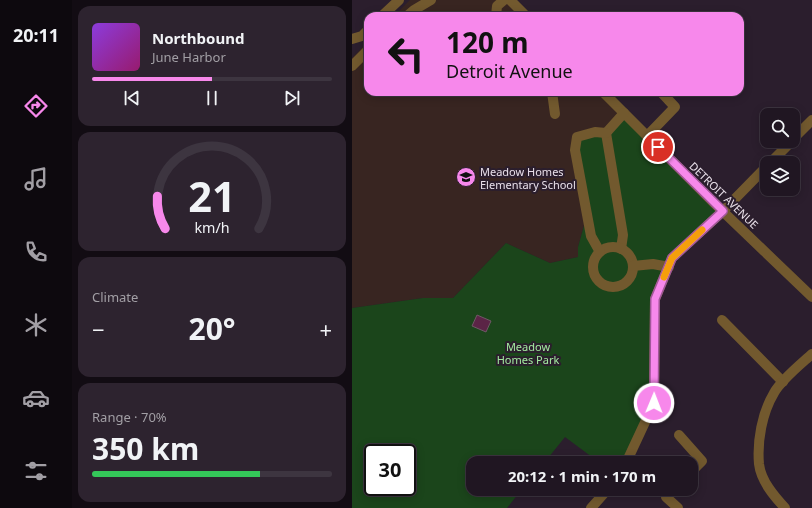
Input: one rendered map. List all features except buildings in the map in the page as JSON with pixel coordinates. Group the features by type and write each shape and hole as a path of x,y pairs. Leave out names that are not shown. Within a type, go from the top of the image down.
{"street":[{"path":"386,12 399,0"},
{"path":"412,12 431,0"},
{"path":"497,12 498,6 504,0"},
{"path":"510,0 522,12"},
{"path":"352,39 364,34"},
{"path":"352,66 364,54"},
{"path":"553,96 555,114"},
{"name":"DETROIT AVENUE","path":"607,96 723,211 812,296"},
{"path":"647,136 675,107 665,96"},
{"path":"606,133 624,113"},
{"path":"800,132 812,120"},
{"path":"600,252 591,236 575,150 577,137 595,132 606,133"},
{"path":"606,133 623,235 621,249"},
{"path":"777,156 784,148"},
{"path":"629,456 654,403 655,299 672,258 723,211 760,173"},
{"path":"610,247 621,249 630,256 633,266 630,277 622,285 606,285 597,278 593,268 596,257 600,252 610,247"},
{"path":"633,266 653,264 668,267"},
{"path":"722,320 783,382"},
{"path":"785,508 773,495 764,479 759,464 760,437 763,418 774,392 812,354"},
{"path":"679,435 698,456"},
{"path":"698,456 702,461 698,465"},
{"path":"591,508 602,496"},
{"path":"666,496 678,508"}],"shaded area":[{"path":"410,0 510,0 522,12 398,12"},
{"name":"Meadow Homes Elementary School","path":"364,46 364,96 607,96 624,113 587,215 578,247 578,257 550,263 506,243 453,298 423,298 352,308 352,58"}],"green space":[{"name":"Meadow Homes Park","path":"624,113 723,211 672,258 655,299 654,403 629,456 591,456 565,437 550,456 466,456 466,496 516,496 507,508 352,508 352,308 423,298 453,298 506,243 550,263 578,257 578,247 587,215 577,137 606,132"}],"slow traffic":[{"path":"664,277 672,258 702,230"}],"place":[{"name":"Meadow Homes Elementary School","path":"466,177"}],"route":[{"path":"654,403 655,299 672,258 723,211 658,147"}]}
